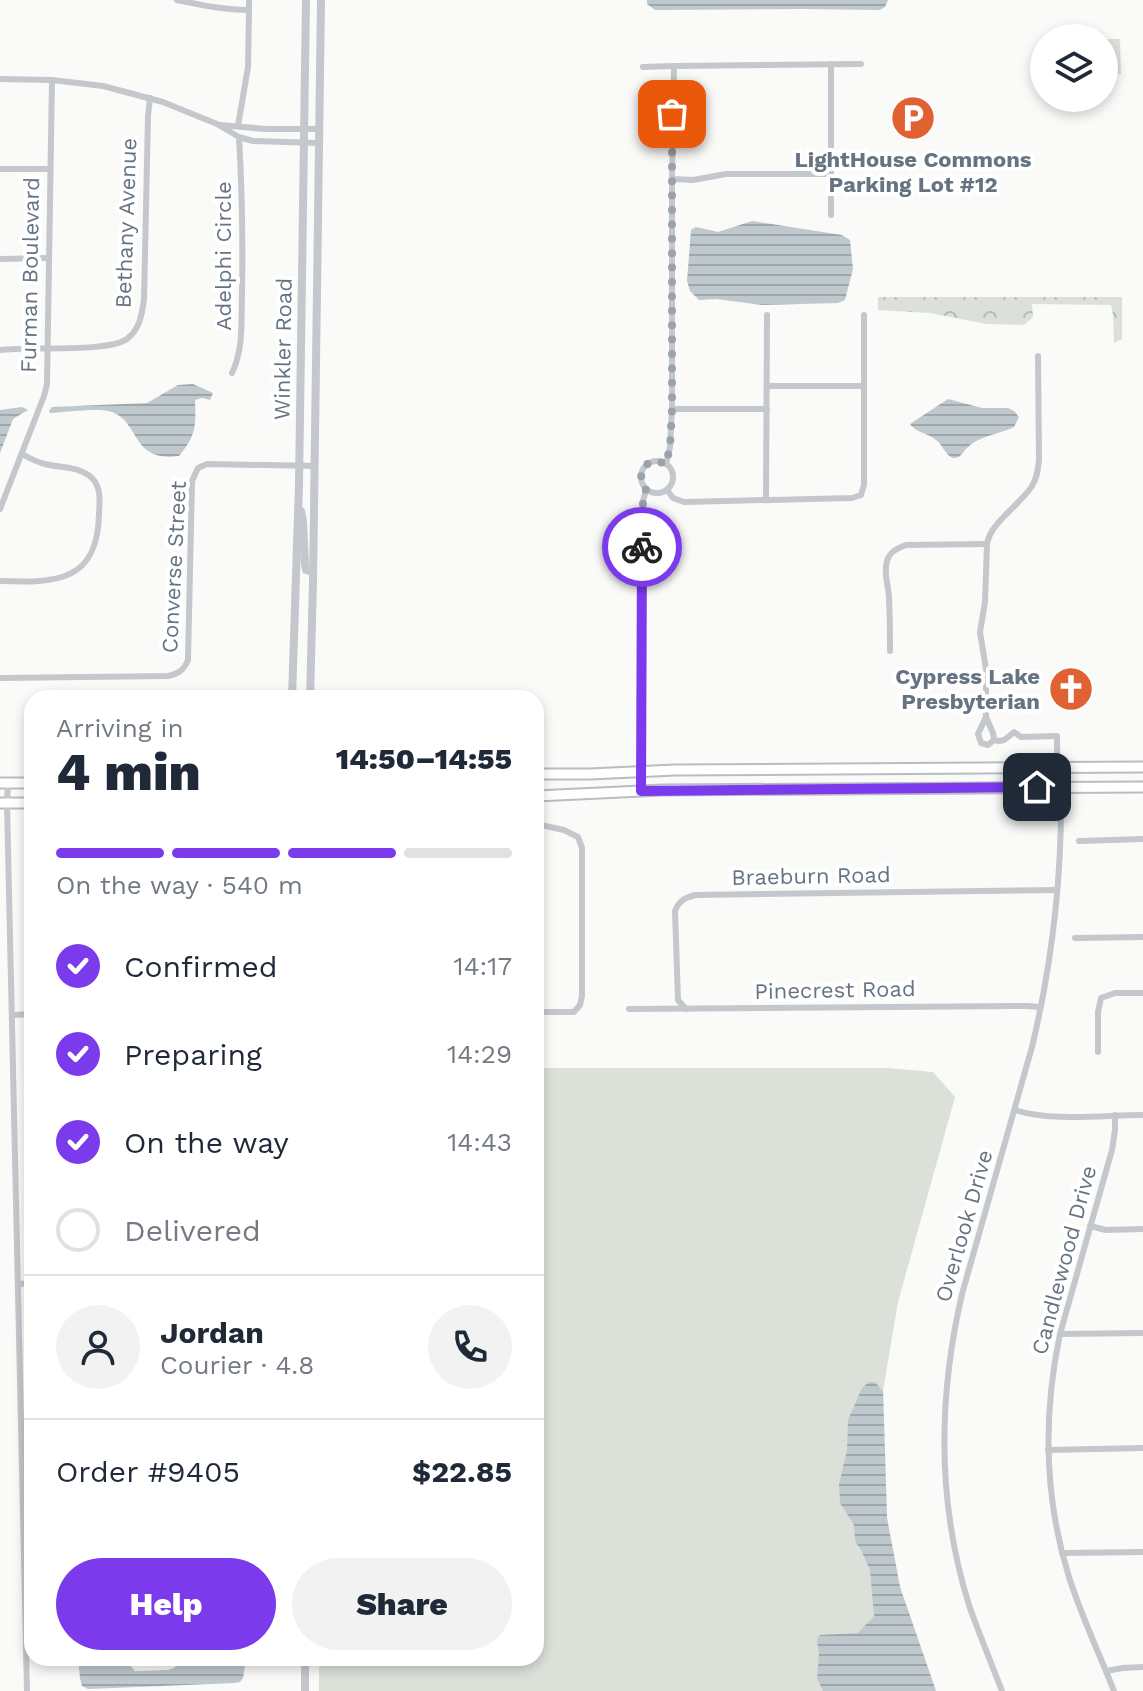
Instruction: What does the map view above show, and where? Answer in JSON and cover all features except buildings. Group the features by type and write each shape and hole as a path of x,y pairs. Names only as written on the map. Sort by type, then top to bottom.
{"main road":[{"path":"544,774 1143,767"},
{"path":"544,796 641,791 1143,787"}],"street":[{"path":"177,0 216,9 249,10"},
{"path":"238,126 248,67 249,0"},
{"name":"Winkler Road","path":"292,690 306,0"},
{"name":"Winkler Road","path":"310,690 321,0"},
{"path":"831,64 831,215"},
{"path":"643,67 861,64"},
{"path":"666,464 672,409 674,66"},
{"path":"0,79 52,80 103,86 191,113 253,141 319,143"},
{"name":"Furman Boulevard","path":"0,507 47,384 52,80"},
{"name":"Bethany Avenue","path":"48,348 109,346 122,342 138,327 144,299 150,98"},
{"path":"217,124 266,129 319,129"},
{"name":"Adelphi Circle","path":"232,373 238,361 241,338 243,226 239,137"},
{"path":"0,169 50,169"},
{"path":"672,179 693,180 726,174 831,174"},
{"path":"0,259 49,258"},
{"path":"766,500 767,315"},
{"path":"667,490 673,498 684,502 852,498 861,495 864,485 864,315"},
{"path":"0,350 48,348"},
{"path":"986,717 979,739 988,745 994,740 986,717 986,669 980,632 985,602 987,544 988,537 1024,496 1037,475 1038,356"},
{"path":"768,386 864,386"},
{"path":"672,409 767,409"},
{"path":"0,581 47,581 66,577 88,560 98,535 99,491 95,482 82,471 44,464 22,454"},
{"path":"641,791 642,532 646,490 641,480 646,465 656,461 666,464 673,480 667,490 657,494 646,490"},
{"name":"Converse Street","path":"0,678 176,674 185,667 189,651 192,481 198,468 207,464 299,465"},
{"path":"299,465 315,466"},
{"path":"298,502 303,521 306,570 313,572"},
{"path":"890,651 890,600 886,574 890,555 906,545 987,544"},
{"name":"Overlook Drive","path":"994,740 999,742 1014,732 1021,737 1057,736 1061,787 1057,890 1048,970 1015,1110 953,1333 944,1426 946,1493 959,1567 981,1638 1002,1691"},
{"path":"854,768 854,788"},
{"path":"4,783 24,1474"},
{"path":"544,826 578,837 582,848 582,996 574,1012 544,1012"},
{"path":"1079,841 1143,839"},
{"name":"Braeburn Road","path":"686,1009 678,1000 675,911 678,903 686,897 1057,890"},
{"path":"1075,938 1143,937"},
{"path":"1098,1052 1101,998 1115,993 1143,993"},
{"name":"Pinecrest Road","path":"629,1009 1041,1007"},
{"path":"13,1015 24,1014"},
{"path":"1015,1110 1045,1116 1143,1115"},
{"name":"Candlewood Drive","path":"1114,1691 1074,1592 1062,1553 1051,1496 1048,1450 1050,1389 1060,1334 1114,1140 1115,1115"},
{"path":"1090,1226 1106,1230 1143,1229"},
{"path":"19,1284 24,1284"},
{"path":"1060,1334 1143,1333"},
{"path":"1048,1450 1143,1448"},
{"path":"1062,1553 1143,1552"},
{"path":"27,1666 27,1691"},
{"path":"305,1666 305,1691"},
{"path":"1106,1671 1143,1667"}],"green space":[{"path":"1118,39 1120,39 1121,74 1118,74"},
{"path":"878,297 1122,297 1122,339 1114,343 1111,305 1032,304 1033,317 1024,325 986,324 930,313 878,310"},
{"path":"544,1068 887,1068 933,1072 955,1097 898,1302 883,1391 887,1518 900,1587 936,1691 319,1691 319,1666 544,1666"}],"shaded area":[{"path":"647,0 888,0 880,10 655,10 647,4"},
{"path":"752,221 842,235 850,240 853,269 845,300 838,303 762,305 699,300 690,291 687,281 691,230 696,227 718,232"},
{"path":"193,384 213,393 210,400 195,400 194,430 179,456 151,453 143,447 126,422 108,411 49,411 52,407 147,403 178,385"},
{"path":"948,399 982,408 1008,408 1019,417 1014,427 978,440 960,456 953,458 936,440 910,424"},
{"path":"22,407 28,410 13,419 0,453 0,410"},
{"path":"869,1382 875,1382 883,1391 887,1518 900,1587 936,1691 823,1691 817,1678 817,1640 820,1635 858,1633 874,1616 870,1570 855,1541 854,1525 840,1503 839,1484 847,1450 848,1420 862,1388"},
{"path":"79,1666 131,1666 135,1671 168,1670 176,1666 245,1666 243,1678 235,1683 88,1689 82,1686"}],"way so far":[{"path":"642,547 646,490 641,480 642,470 650,462 666,464 670,447 672,114"}],"place":[{"name":"LightHouse Commons Parking Lot #12","path":"913,118"},
{"name":"Cypress Lake Presbyterian","path":"1071,689"}],"route":[{"path":"642,547 641,791 1037,787"}]}
